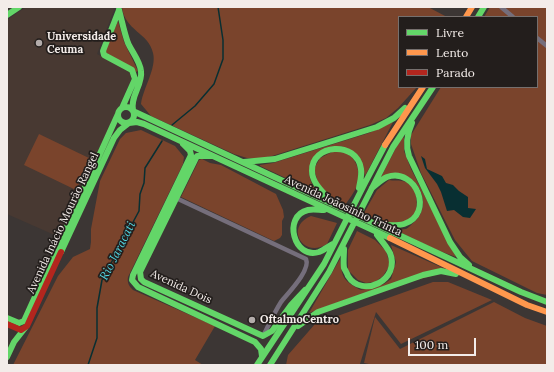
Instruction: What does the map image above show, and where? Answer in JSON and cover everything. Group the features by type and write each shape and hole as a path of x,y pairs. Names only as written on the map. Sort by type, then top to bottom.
{"main road":[{"path":"7,15 19,7"},
{"path":"467,16 472,7"},
{"path":"479,16 484,7"},
{"path":"118,8 128,43 141,70 140,80 132,100 134,118 129,123 121,121 118,114 134,79 134,72 104,55 103,51 118,8"},
{"path":"257,365 312,284 336,241 357,197 397,126 422,88"},
{"path":"432,88 409,130 406,142 407,152 454,249 463,260 481,274"},
{"path":"240,162 275,160 377,127 399,114 419,93"},
{"path":"270,365 318,291 347,238 392,147 429,94"},
{"path":"122,108 127,107 133,111"},
{"name":"Avenida Joãosinho Trinta","path":"133,111 240,162 338,206 374,228 470,277 527,305 547,312"},
{"name":"Avenida Inácio Mourão Rangel","path":"25,324 118,114"},
{"name":"Avenida Joãosinho Trinta","path":"129,123 140,123 339,214 547,302"},
{"name":"Avenida Inácio Mourão Rangel","path":"25,324 114,138 120,130 129,123"},
{"name":"Avenida Dois","path":"180,141 190,149 191,155 132,279 134,284 138,287 255,342 260,349 262,356"},
{"path":"338,206 319,190 312,179 315,159 319,154 325,151 332,148 343,149 352,153 359,161 362,171 357,197"},
{"name":"Avenida Dois","path":"212,156 197,156 140,272 140,276 144,282 263,336"},
{"path":"364,203 375,185 383,179 393,176 408,178 420,192 420,208 413,220 402,225 374,228"},
{"path":"336,241 328,248 321,251 308,252 298,246 294,239 292,229 297,218 308,211 320,209 339,214"},
{"path":"347,238 342,262 347,276 360,286 366,287 378,284 388,276 392,266 392,258 388,247 374,228"},
{"path":"290,335 302,322 318,312 423,275 441,272 470,277"},
{"path":"263,336 278,325 294,301 312,284"},
{"path":"187,310 190,303"},
{"path":"7,318 25,324"},
{"path":"7,324 17,329 22,329 25,324"},
{"path":"7,357 25,324"},
{"path":"276,335 278,325"}],"street":[{"path":"501,7 512,16"},
{"path":"538,39 547,46"},
{"path":"176,198 306,258 308,262 307,265 295,286 282,302 263,336"}],"shaded area":[{"path":"26,7 113,7 114,10 97,54 130,71 132,78 59,237 7,214 7,20"},
{"path":"122,7 428,7 445,16 398,16 398,88 416,88 398,108 386,118 370,125 259,159 247,158 234,154 151,116 141,104 153,65 153,53 151,46 127,21"},
{"path":"490,7 547,7 547,295 537,293 472,261 455,240 421,173 411,144 411,135 440,88 538,88 538,16 485,16"},
{"path":"118,21 124,42 138,71 136,72 105,52"},
{"path":"393,122 365,176 359,156 341,146 311,162 309,170 310,178 318,193 260,166 369,133"},
{"path":"141,130 175,146 184,157 183,164 128,277 128,283 133,290 215,326 195,360 203,365 13,365 58,276 73,257 90,249 91,229 100,181 120,139 126,133"},
{"path":"39,134 91,159 76,190 24,165"},
{"path":"402,136 404,138 404,151 411,169 456,257 437,250 393,229 406,229 410,226 419,217 423,202 419,187 407,176 392,174 381,177"},
{"path":"334,151 346,153 353,159 358,168 359,177 357,186 345,205 326,193 319,186 314,169 320,158"},
{"path":"202,159 210,163 221,165 276,194 283,210 284,217 282,221 282,235 280,238 274,241 181,197 199,160"},
{"path":"389,180 407,182 414,189 417,203 416,213 401,223 384,223 364,213 377,190"},
{"path":"311,216 337,223 327,244 318,248 311,248 304,245 298,234 299,227 303,221"},
{"path":"357,231 375,240 386,251 390,265 383,276 375,282 366,283 358,280 348,270 348,250"},
{"path":"391,245 450,271 350,298 309,313 340,259 343,275 347,282 361,290 384,284 391,279 396,262"},
{"path":"433,282 448,282 492,300 401,344 376,312 360,364 361,365 286,365 288,355 315,324"},
{"path":"494,302 525,318 547,326 547,365 374,365 364,363 375,317 400,349"}],"water":[{"path":"421,156 425,159 427,169 442,176 446,183 453,185 468,197 468,208 476,209 470,218 463,217 454,210 447,211 441,192 425,168"}],"waterway":[{"name":"Rio Jaracati","path":"172,125 195,106 214,84 223,59 223,40 218,7"},
{"name":"Rio Jaracati","path":"88,365 97,338 97,308 102,280 139,211 140,194 144,183 145,168 162,141"}],"traffic: fast":[{"path":"7,15 19,7"},
{"path":"479,16 484,7"},
{"path":"119,10 103,51 104,55 132,70 135,79 122,108"},
{"path":"119,10 128,43 138,60 141,71 140,81 133,100 133,110"},
{"path":"270,365 329,272 393,147 432,88"},
{"path":"126,107 132,109 134,115 132,121 126,123 120,121 118,115 120,109 126,107"},
{"path":"244,162 275,159 377,127 394,118 405,108"},
{"path":"133,111 521,292 547,302"},
{"path":"7,318 19,323 24,321 118,114"},
{"path":"129,123 137,122 144,124 390,238"},
{"path":"61,252 114,138 120,130 129,123"},
{"path":"412,123 407,139 409,156 450,242 460,257 469,265"},
{"path":"183,144 190,151 191,155 133,275 132,280 138,287 255,342 261,349 262,356"},
{"path":"257,365 324,264 385,145"},
{"path":"330,200 321,190 312,175 314,162 319,155 326,151 335,149 352,153 358,160 361,169 359,188"},
{"path":"211,156 197,156 140,272 141,279 144,282 263,336 272,331 291,305 305,290"},
{"path":"372,188 387,177 397,176 406,179 413,185 418,193 420,202 418,211 413,219 402,225 382,225"},
{"path":"324,210 308,210 300,214 295,220 293,228 294,236 303,250 310,253 319,252 333,244"},
{"path":"344,249 344,268 354,283 362,286 370,286 378,283 385,278 390,271 392,263 390,253 377,235"},
{"path":"298,326 318,312 423,275 441,271 456,274"},
{"path":"7,357 14,342 25,328"}],"traffic: slow":[{"path":"467,16 472,7"},
{"path":"385,145 422,88"},
{"path":"390,238 527,305 547,312"}],"traffic: jam":[{"path":"7,324 21,330 27,326 61,252"}],"place":[{"name":"Universidade Ceuma","path":"39,43"},
{"name":"OftalmoCentro","path":"252,320"}]}
